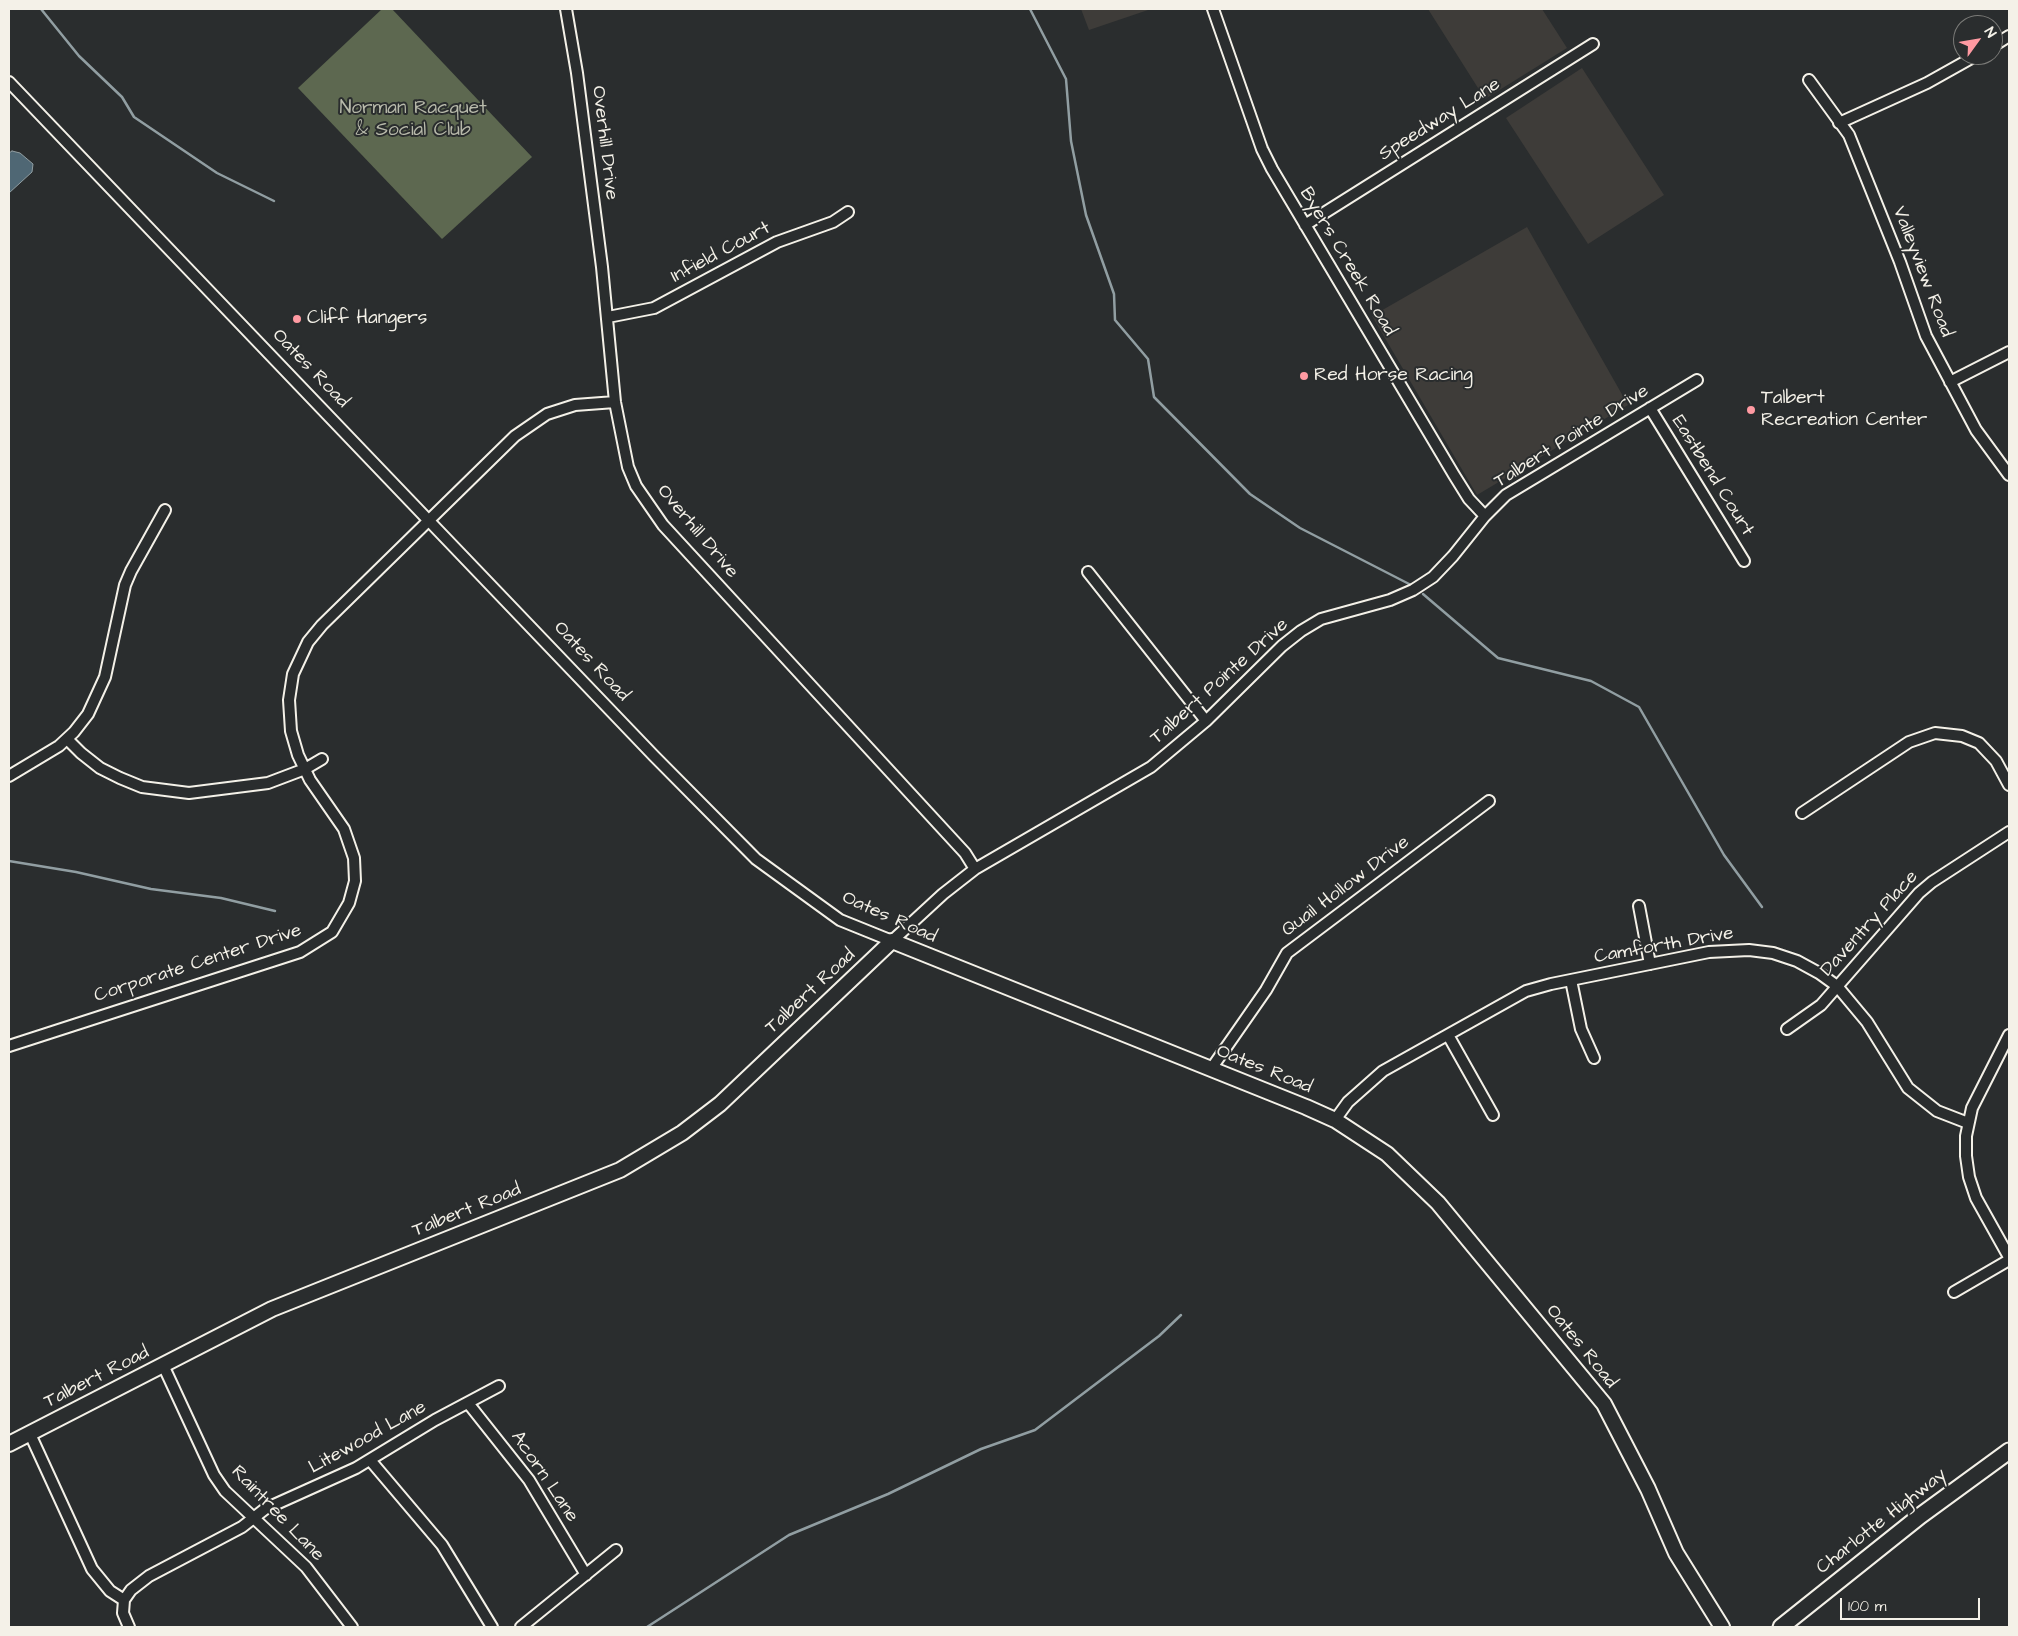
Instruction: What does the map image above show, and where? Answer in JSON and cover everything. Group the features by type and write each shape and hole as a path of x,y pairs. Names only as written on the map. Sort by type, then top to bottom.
{"main road":[{"name":"Charlotte Highway","path":"1780,1627 1920,1516 2009,1451"}],"street":[{"name":"Overhill Drive","path":"566,9 580,96 608,317 615,402 628,467 648,505 663,525 964,853 975,869"},
{"name":"Byers Creek Road","path":"1212,9 1262,149 1305,225 1459,483 1469,499 1484,516"},
{"name":"Speedway Lane","path":"1305,225 1593,44"},
{"path":"1839,123 1928,83 1960,65"},
{"name":"Valleyview Road","path":"1809,80 1849,135 1926,336 1976,430 2009,475"},
{"name":"Oates Road","path":"9,82 654,756 756,859 840,920 1335,1120 1387,1154 1438,1203 1604,1404 1648,1489 1676,1553 1722,1627"},
{"name":"Infield Court","path":"608,317 654,308 777,242 833,222 848,212"},
{"path":"1950,382 2009,352"},
{"name":"Talbert Pointe Drive","path":"892,941 943,894 975,869 1152,767 1206,721 1282,646 1301,630 1321,619 1390,600 1413,590 1433,577 1454,556 1484,516 1506,494 1697,380"},
{"name":"Corporate Center Drive","path":"9,1046 300,952 332,932 349,903 355,880 354,858 344,829 298,755 291,730 289,700 293,674 308,642 322,625 428,520 516,436 547,414 575,405 615,402"},
{"name":"Eastbend Court","path":"1650,408 1744,561"},
{"path":"9,776 68,739 88,714 105,677 130,571 165,510"},
{"path":"1088,572 1206,721"},
{"path":"1802,813 1909,742 1935,733 1962,736 1979,744 1996,761 2009,785"},
{"path":"68,739 94,763 120,778 142,787 189,793 268,783 305,769 322,759"},
{"name":"Quail Hollow Drive","path":"1211,1069 1266,990 1287,953 1489,801"},
{"name":"Daventry Place","path":"1787,1029 1821,1005 1918,893 1939,876 2009,832"},
{"path":"1639,906 1650,964"},
{"name":"Talbert Road","path":"9,1444 272,1309 620,1170 682,1133 720,1104 892,941"},
{"name":"Camforth Drive","path":"1335,1120 1348,1102 1383,1071 1526,991 1650,964 1729,950 1755,950 1797,961 1837,986 1867,1022 1908,1088 1937,1111 1968,1123"},
{"path":"1571,980 1581,1029 1594,1058"},
{"path":"1448,1035 1493,1115"},
{"path":"1954,1292 2009,1258 1979,1206 1969,1178 1966,1156 1968,1123 1976,1098 2009,1035"},
{"name":"Raintree Lane","path":"163,1365 214,1475 230,1497 306,1567 343,1612 352,1627"},
{"name":"Litewood Lane","path":"124,1600 131,1590 144,1579 226,1537 265,1509 314,1489 370,1460 499,1386"},
{"name":"Acorn Lane","path":"468,1403 529,1480 586,1575"},
{"path":"30,1434 92,1569 110,1591 124,1600 123,1613 129,1627"},
{"path":"370,1460 442,1545 492,1627"},
{"path":"521,1627 616,1550"}],"shaded area":[{"path":"1081,9 1151,9 1089,30"},
{"path":"1428,9 1542,9 1567,48 1485,99"},
{"path":"1582,68 1664,195 1588,244 1506,118"},
{"path":"1527,227 1628,405 1477,495 1372,316"}],"green space":[{"name":"Norman Racquet & Social Club","path":"382,9 392,9 532,157 442,239 298,88"}],"water":[{"path":"12,151 20,153 33,164 32,172 9,193 9,153"}],"waterway":[{"path":"41,9 79,56 122,97 134,117 217,173 274,201"},
{"path":"1030,9 1066,79 1071,141 1086,215 1114,294 1115,320 1148,359 1154,397 1250,494 1300,528 1413,586"},
{"path":"1423,594 1498,658 1591,681 1639,707 1724,855 1762,907"},
{"path":"9,861 76,872 151,889 221,898 275,911"},
{"path":"647,1627 789,1535 888,1494 981,1449 1035,1430 1159,1336 1181,1315"}],"place":[{"name":"Cliff Hangers","path":"297,319"},
{"name":"Red Horse Racing","path":"1304,376"},
{"name":"Talbert Recreation Center","path":"1751,410"}]}
